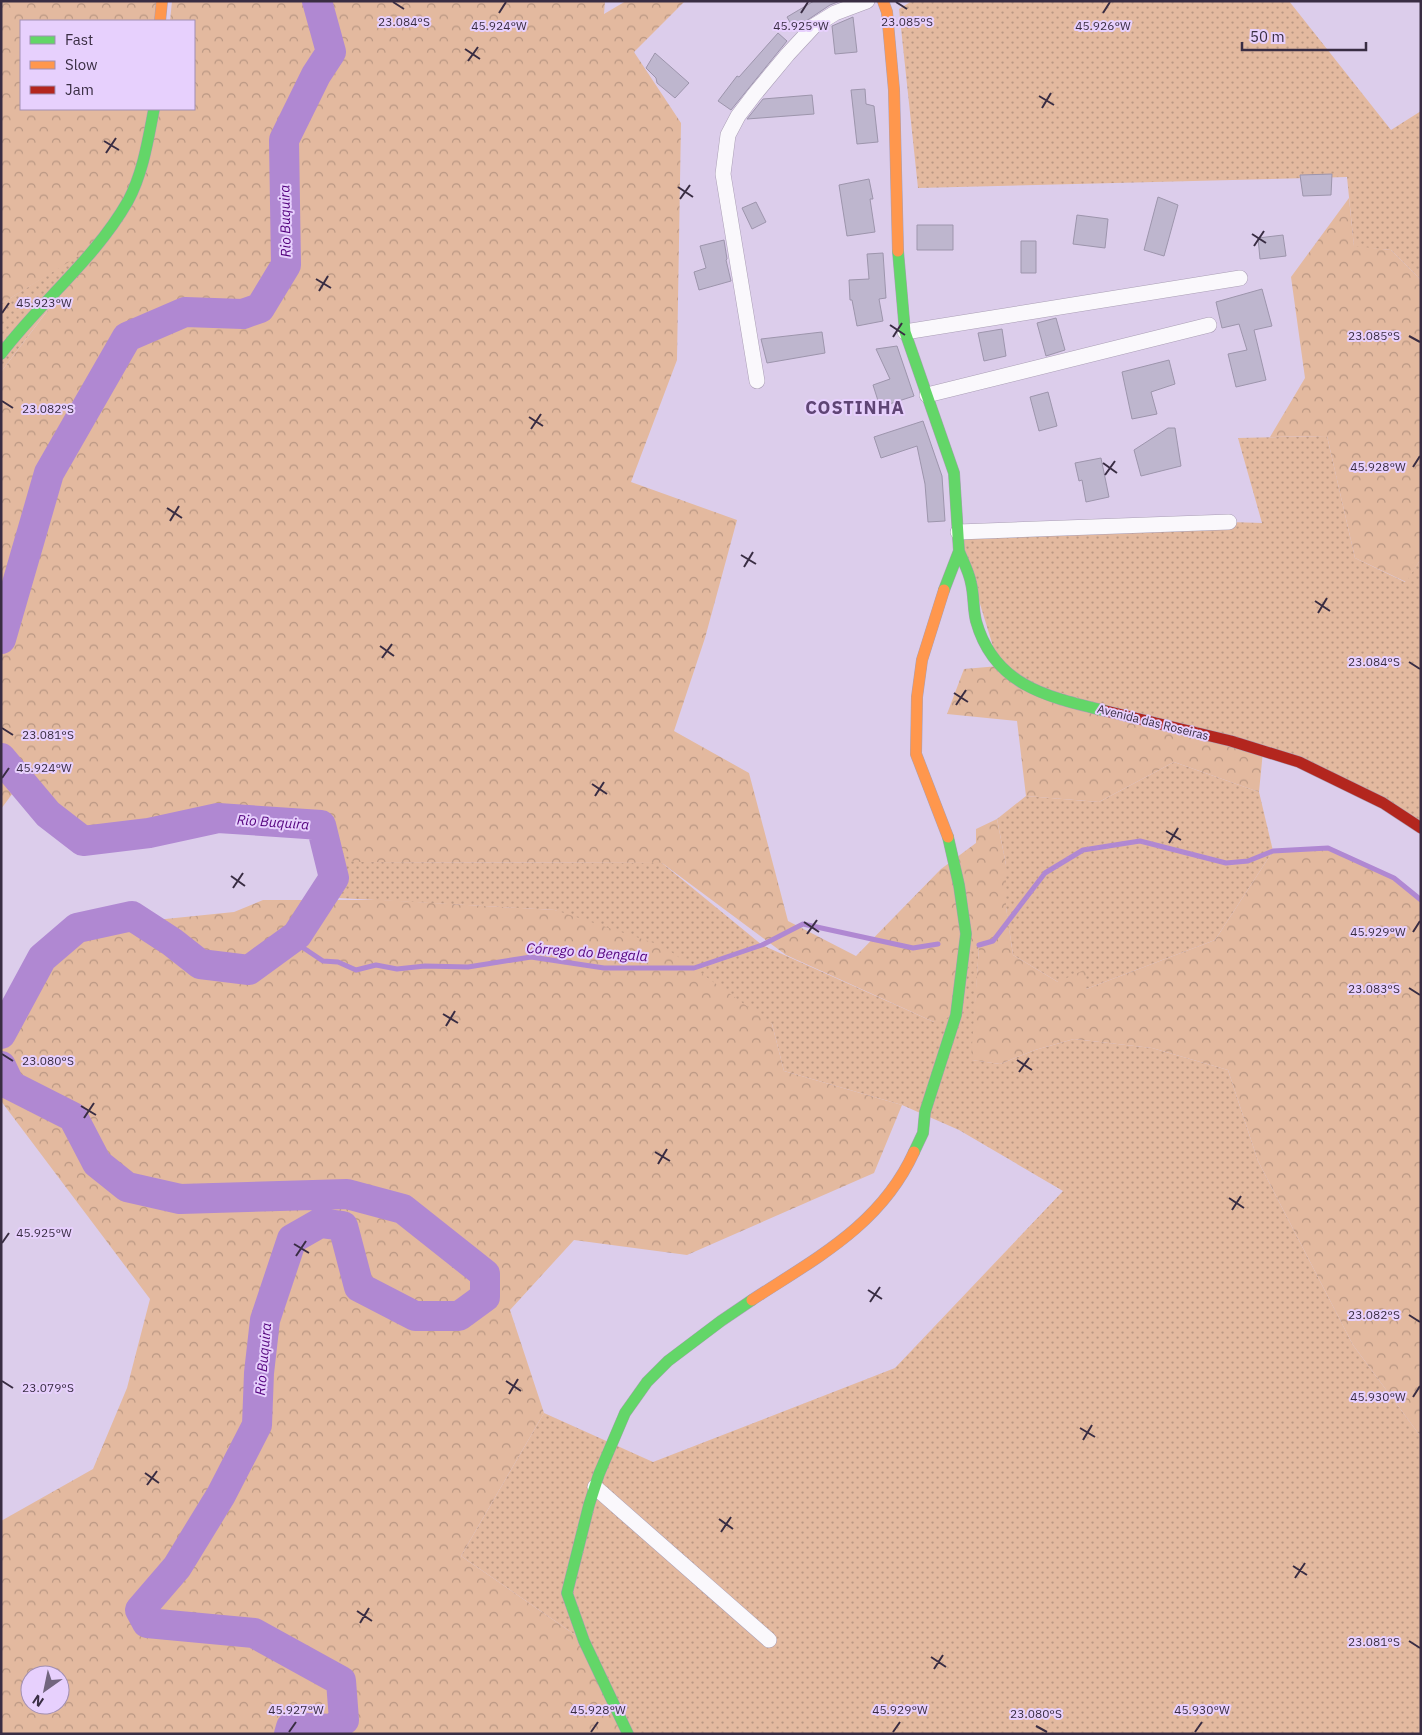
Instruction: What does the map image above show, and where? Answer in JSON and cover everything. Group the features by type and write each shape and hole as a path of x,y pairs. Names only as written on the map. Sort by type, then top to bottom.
{"street":[{"path":"160,20 162,1"},
{"path":"757,381 724,174 728,136 738,116 754,95 814,26 834,13 867,1"},
{"path":"628,1734 584,1641 566,1593 570,1586 573,1566 599,1474 625,1413 646,1382 668,1361 721,1321 847,1238 883,1203 907,1168 922,1133 925,1112 956,1015 966,934 959,885 946,835 916,754 917,697 922,660 942,594 959,551 954,472 906,332 898,239 894,90 886,12 883,1"},
{"path":"1,354 20,329 90,255 128,200 144,158 154,110"},
{"path":"906,332 1240,278"},
{"path":"927,395 1209,325"},
{"path":"958,532 1229,522"},
{"name":"Avenida das Roseiras","path":"959,551 971,581 976,620 986,648 1000,666 1017,680 1058,699 1231,742 1299,762 1382,804 1421,828"},
{"path":"595,1488 769,1640"}],"green space":[{"path":"1,1 167,1 164,20 20,20 20,110 195,110 195,20 170,20 172,1 605,1 604,14 626,1 685,1 634,52 681,123 677,360 631,482 737,520 705,638 674,731 749,773 788,921 856,956 941,869 976,843 976,829 997,819 1006,865 1006,907 1013,955 1058,982 1086,969 1086,989 1215,940 1273,851 1328,848 1394,878 1421,900 1421,1437 1353,1345 1258,1161 1228,1070 1152,1048 1074,1039 1035,1050 1000,1064 971,1060 979,946 963,955 956,1015 934,1022 786,955 662,863 354,862 310,825 218,818 149,833 83,841 61,824 21,782 1,809 1,372 98,244 1,304"},
{"path":"912,1 1289,1 1391,130 1421,111 1421,280 1391,250 1354,247 1347,177 918,188 899,9"},
{"path":"1349,198 1354,246 1391,250 1421,280 1421,559 1406,582 1355,558 1327,436 1270,437 1305,378 1291,277"},
{"path":"99,242 1,372 1,304"},
{"path":"1327,436 1355,558 1405,582 1421,559 1421,831 1299,762 1059,699 999,666 958,532 1229,522 1262,523 1238,438"},
{"path":"999,666 1017,680 1263,751 1259,792 1174,762 1099,802 1026,796 1017,721 947,714 964,669"},
{"path":"1174,762 1259,792 1273,851 1215,940 1086,989 1058,982 1013,955 1006,907 1006,865 997,819 1026,796 1099,802"},
{"path":"321,825 355,862 662,863 762,945 934,1022 963,955 979,945 972,1060 1000,1064 1035,1050 1074,1039 1152,1048 1228,1070 1258,1161 1353,1345 1421,1437 1421,1734 626,1734 584,1641 461,1556 544,1413 653,1462 895,1368 1063,1191 959,1130 902,1105 784,1071 772,1024 555,910 321,897 334,878"},
{"path":"263,900 383,900 555,910 663,946 772,1024 784,1071 902,1105 874,1173 687,1255 574,1240 510,1310 544,1413 461,1556 584,1641 626,1734 1,1734 1,1521 93,1469 127,1388 150,1299 1,1101 1,1034 42,958 77,928 234,912"}],"building":[{"path":"814,1 840,1 830,5 794,29 787,17"},
{"path":"853,17 857,52 835,54 832,26"},
{"path":"778,33 787,41 731,110 718,101 737,76 739,77"},
{"path":"655,53 689,83 675,98 657,83 656,78 646,68"},
{"path":"865,89 866,104 874,106 878,142 857,144 851,90"},
{"path":"812,95 814,114 747,119 763,99"},
{"path":"1332,174 1331,195 1303,196 1300,175"},
{"path":"869,179 873,199 870,199 875,232 847,236 839,185"},
{"path":"1158,197 1178,205 1164,256 1144,250"},
{"path":"756,202 766,222 752,229 742,208"},
{"path":"1077,215 1108,219 1105,248 1073,244"},
{"path":"917,225 953,225 953,250 917,250"},
{"path":"1283,235 1286,256 1260,259 1258,238"},
{"path":"724,240 731,281 699,290 694,272 706,268 700,246"},
{"path":"1021,241 1036,241 1036,273 1021,273"},
{"path":"883,253 886,298 879,299 883,321 857,326 852,300 850,300 849,280 869,279 867,254"},
{"path":"1262,289 1272,326 1254,330 1266,380 1236,387 1228,354 1247,350 1239,324 1222,328 1216,302"},
{"path":"1056,318 1065,350 1046,356 1037,323"},
{"path":"1002,329 1006,356 984,361 978,333"},
{"path":"822,332 825,353 767,363 761,339"},
{"path":"897,346 914,396 880,407 873,385 890,379 876,349"},
{"path":"1169,360 1175,384 1151,392 1157,414 1132,419 1122,372"},
{"path":"1048,392 1057,426 1039,431 1030,397"},
{"path":"923,421 942,476 945,521 928,522 925,484 917,446 881,458 874,437"},
{"path":"1168,428 1175,428 1181,466 1141,476 1134,450"},
{"path":"1101,458 1109,497 1086,502 1082,480 1079,481 1075,463"}],"waterway":[{"name":"Rio Buquira","path":"1,639 49,473 127,337 185,312 243,314 260,308 286,265 284,140 316,75 331,52 317,1"},
{"name":"Rio Buquira","path":"1,758 48,814 83,841 149,833 218,818 321,825 334,878 297,935 249,970 200,964 172,942 132,916 77,928 42,958 1,1034"},
{"name":"Córrego do Bengala","path":"979,945 993,941 1045,873 1083,850 1140,841 1226,863 1248,861 1273,851 1328,848 1394,878 1421,900"},
{"name":"Córrego do Bengala","path":"297,935 302,947 323,961 338,962 356,970 376,965 397,969 425,966 468,967 531,957 604,968 694,968 762,945 803,924 913,948 938,944"},
{"name":"Rio Buquira","path":"1,1066 10,1085 73,1117 97,1163 127,1187 180,1199 347,1194 403,1209 485,1274 485,1297 459,1316 415,1316 359,1287 343,1226 320,1223 292,1239 265,1320 259,1373 257,1425 221,1495 177,1567 140,1610 147,1623 254,1633 341,1681 344,1720 332,1729 291,1727 289,1734"},
{"path":"344,1720 350,1734"}],"traffic: fast":[{"path":"1,354 84,261 115,222 128,201 141,168 154,110"},
{"path":"898,251 905,332 954,473 959,551 944,590"},
{"path":"959,551 970,579 976,621 984,643 996,661 1010,674 1044,694 1106,711"},
{"path":"914,1152 923,1133 925,1112 956,1015 966,934 959,885 948,837"},
{"path":"628,1734 584,1641 567,1593 589,1505 599,1474 625,1413 647,1382 668,1361 752,1300"}],"traffic: slow":[{"path":"160,20 162,1"},
{"path":"883,1 887,12 894,90 898,251"},
{"path":"944,590 922,660 917,697 916,754 948,837"},
{"path":"752,1300 823,1254 865,1220 884,1200 900,1178 914,1152"}],"traffic: jam":[{"path":"1106,711 1231,741 1299,762 1383,803 1421,828"}],"district":[{"name":"COSTINHA","path":"855,407"}]}
